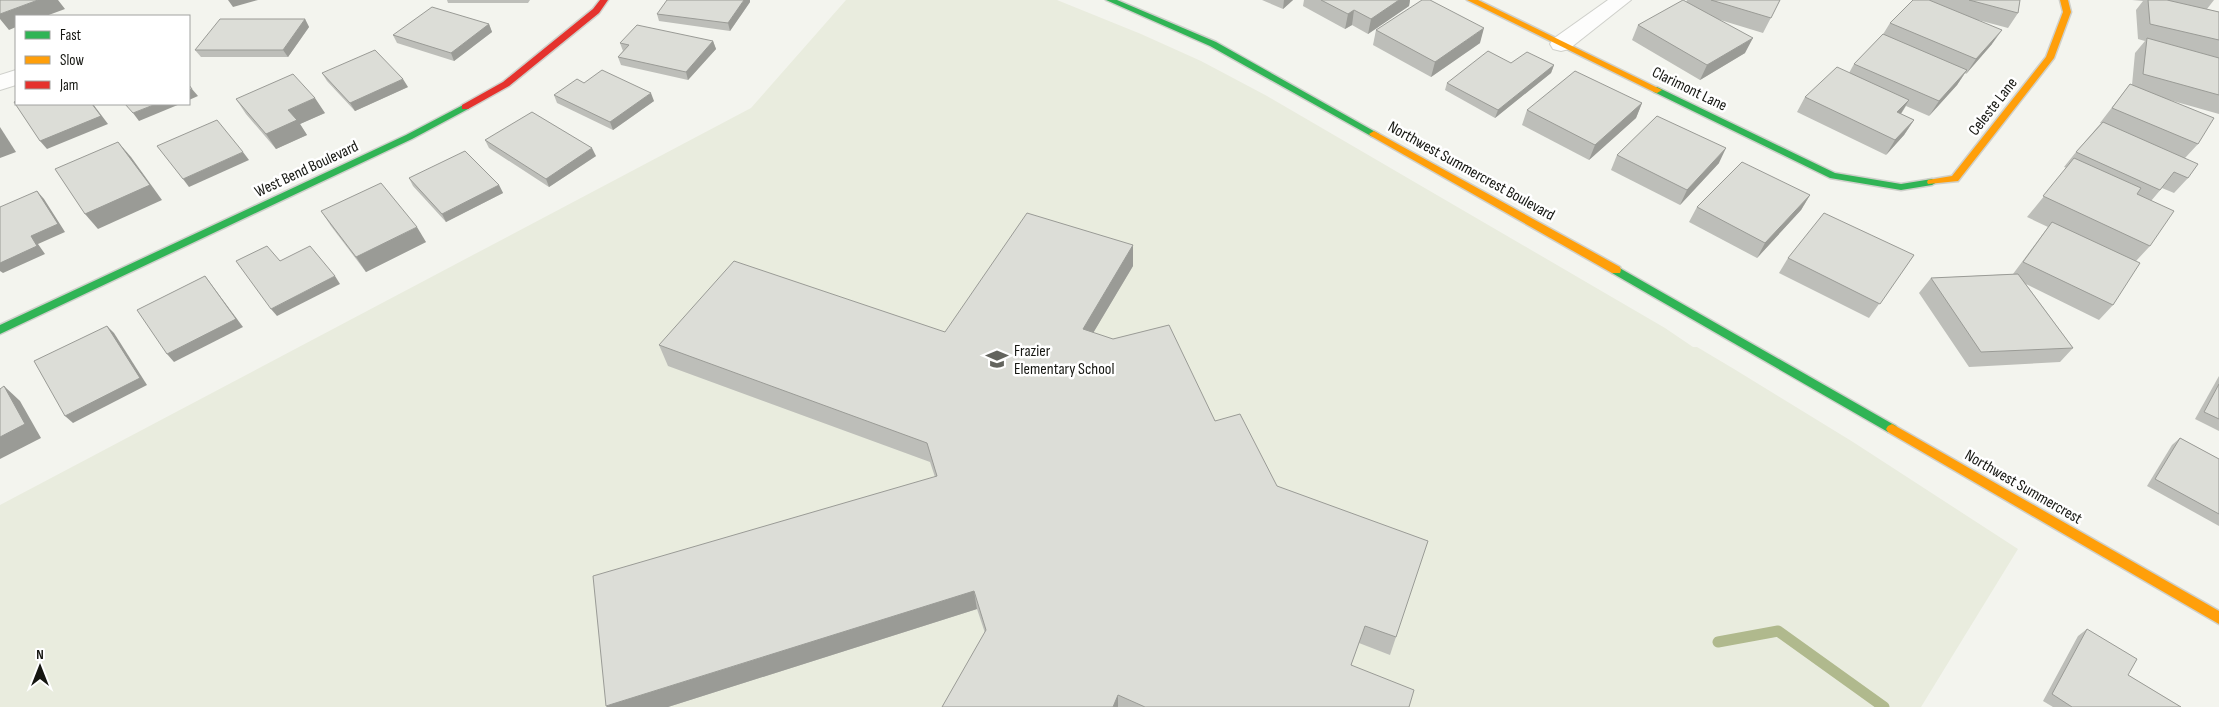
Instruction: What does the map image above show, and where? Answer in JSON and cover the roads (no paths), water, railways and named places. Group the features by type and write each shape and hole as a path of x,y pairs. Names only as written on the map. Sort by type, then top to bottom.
{"street":[{"name":"West Bend Boulevard","path":"0,330 409,137 506,84 596,11 604,0"},
{"name":"Northwest Summercrest Boulevard","path":"1110,0 1213,44 1622,273 1812,383"},
{"name":"Clarimont Lane","path":"1471,0 1833,176 1901,187"},
{"path":"1561,44 1621,0"},
{"name":"Celeste Lane","path":"1901,187 1955,179 2050,58 2067,12 2064,0"},
{"path":"0,83 15,77"},
{"name":"Northwest Summercrest","path":"1812,383 2219,618"}],"waterway":[{"path":"1718,642 1778,631 1884,707"}],"place":[{"name":"Frazier Elementary School","path":"997,359"}]}
